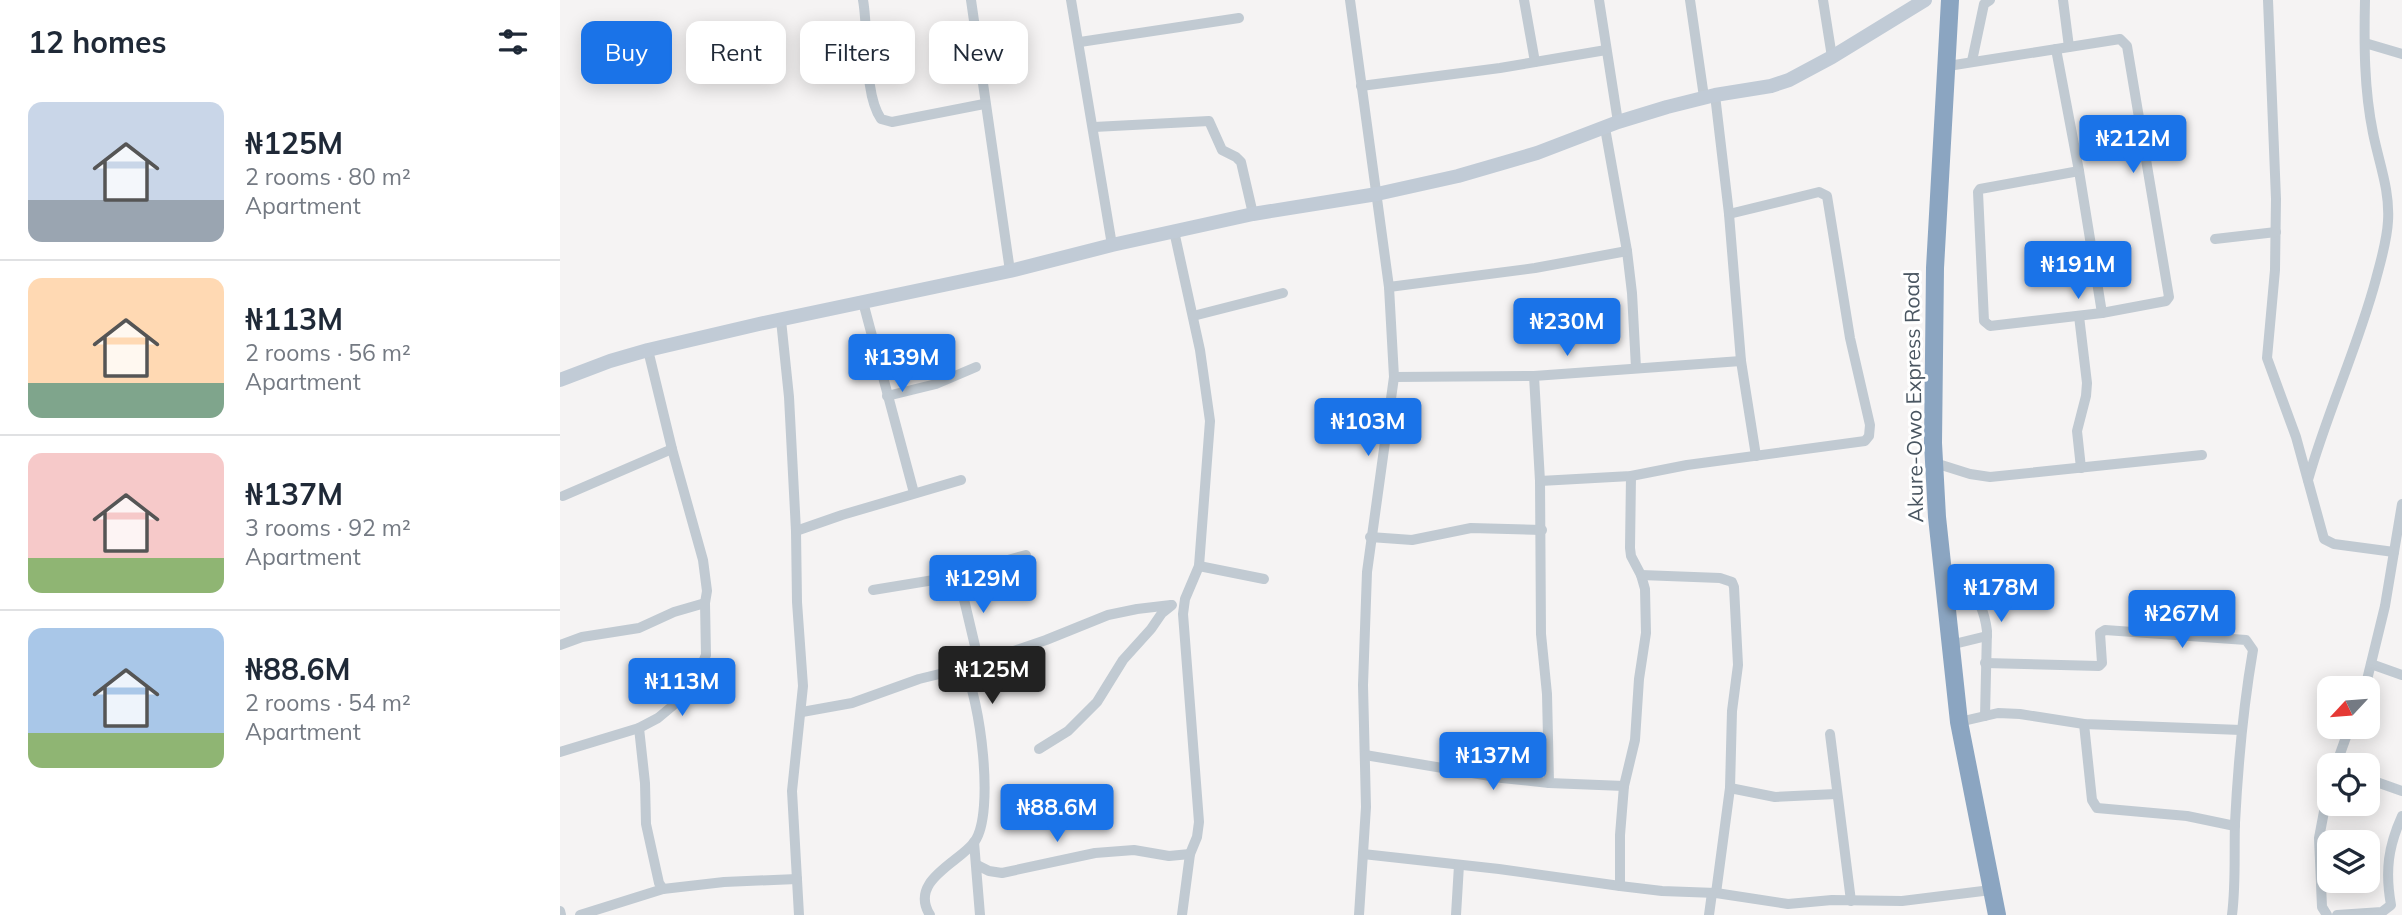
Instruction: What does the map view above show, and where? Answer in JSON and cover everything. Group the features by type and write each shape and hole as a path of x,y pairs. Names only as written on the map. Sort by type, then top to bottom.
{"highway":[{"name":"Akure-Owo Express Road","path":"1950,0 1935,268 1933,417 1937,517 1959,722 1997,915"}],"street":[{"path":"863,0 869,78 877,113 881,119 892,122 984,103"},
{"path":"971,0 1010,271"},
{"path":"1071,0 1112,244"},
{"path":"1349,0 1389,288 1394,377 1370,537 1364,628 1366,807 1359,915"},
{"path":"1524,0 1535,62"},
{"path":"1599,0 1632,293 1636,368"},
{"path":"1690,0 1729,214 1741,361 1756,456"},
{"path":"1824,0 1832,57"},
{"path":"1972,61 1984,4 1990,0"},
{"path":"2063,0 2069,47"},
{"path":"2267,0 2276,232 2267,358 2296,437 2324,539 2334,544 2394,552"},
{"path":"2308,481 2314,456 2365,320 2384,250 2388,223 2388,195 2369,108 2365,0"},
{"path":"560,380 610,360 649,350 1010,271 1112,244 1253,214 1377,194 1458,176 1709,96 1771,86 1789,80 1832,57 1921,1"},
{"path":"1080,42 1240,18"},
{"path":"1948,65 2120,38 2127,46 2169,296 2166,302 2102,313 1990,326 1984,321 1978,192 1984,187 2079,171"},
{"path":"2365,43 2402,54"},
{"path":"2056,49 2102,313"},
{"path":"1361,86 1606,50"},
{"path":"1094,127 1209,121 1222,150 1241,162 1253,214"},
{"path":"1540,481 1631,476 1688,465 1859,444 1869,436 1870,425 1850,338 1827,196 1819,192 1729,214"},
{"path":"1174,231 1193,316 1210,421 1199,566 1185,599 1184,627 1199,822 1190,854 1181,915"},
{"path":"2215,239 2276,232"},
{"path":"1389,288 1535,268 1627,251"},
{"path":"1193,316 1283,293"},
{"path":"863,302 914,493"},
{"path":"2079,316 2087,383 2077,432 2081,468"},
{"path":"780,320 789,397 803,685 792,791 799,915"},
{"path":"560,752 639,729 658,718 694,683 706,655 707,591 703,560 672,449 649,350"},
{"path":"1394,377 1534,376 1741,361"},
{"path":"887,396 936,384 976,368"},
{"path":"1534,376 1542,530 1541,634 1547,694 1549,783"},
{"path":"563,496 672,449"},
{"path":"1935,463 1982,477 2202,455"},
{"path":"1620,886 1624,786 1635,740 1639,679 1646,633 1645,589 1641,575 1633,563 1630,548 1631,476"},
{"path":"796,531 961,480"},
{"path":"2368,676 2385,606 2402,504"},
{"path":"1370,537 1412,540 1471,528 1542,530"},
{"path":"873,590 957,574 1026,555"},
{"path":"1199,566 1264,579"},
{"path":"957,574 979,663"},
{"path":"1641,575 1720,578 1732,582 1734,587 1738,665 1732,711 1730,788 1709,915"},
{"path":"1944,586 1962,584 1970,589 1985,618 1985,716"},
{"path":"802,712 852,703 919,679 964,668 1108,615 1137,608 1171,605 1185,599"},
{"path":"560,645 582,637 639,628 674,612 705,603"},
{"path":"1039,749 1068,731 1097,702 1123,660 1171,605"},
{"path":"1985,663 2099,666 2102,663 2100,633 2105,630 2246,640 2253,650 2241,730 2235,826 2236,884 2232,915"},
{"path":"1950,645 1987,636"},
{"path":"2371,664 2402,675"},
{"path":"964,668 973,686 984,781 984,816 974,842 980,915"},
{"path":"1959,722 1998,713 2020,713 2084,724 2241,730"},
{"path":"2084,724 2092,800 2097,808 2187,816 2235,826"},
{"path":"639,729 646,824 659,883 663,889"},
{"path":"1830,734 1851,901"},
{"path":"1365,755 1502,778 1624,786"},
{"path":"2380,783 2402,791"},
{"path":"1730,788 1775,797 1836,794"},
{"path":"2323,816 2319,838 2322,907 2327,915"},
{"path":"2337,915 2382,912 2391,905 2386,873 2402,816"},
{"path":"930,915 925,898 933,879 974,842"},
{"path":"977,865 1002,873 1095,853 1134,850 1169,856 1190,854"},
{"path":"1363,854 1662,891 1714,893 1781,903 1832,900 1902,901 1992,890"},
{"path":"1457,915 1459,865"},
{"path":"580,915 663,889 724,882 797,879"}]}
